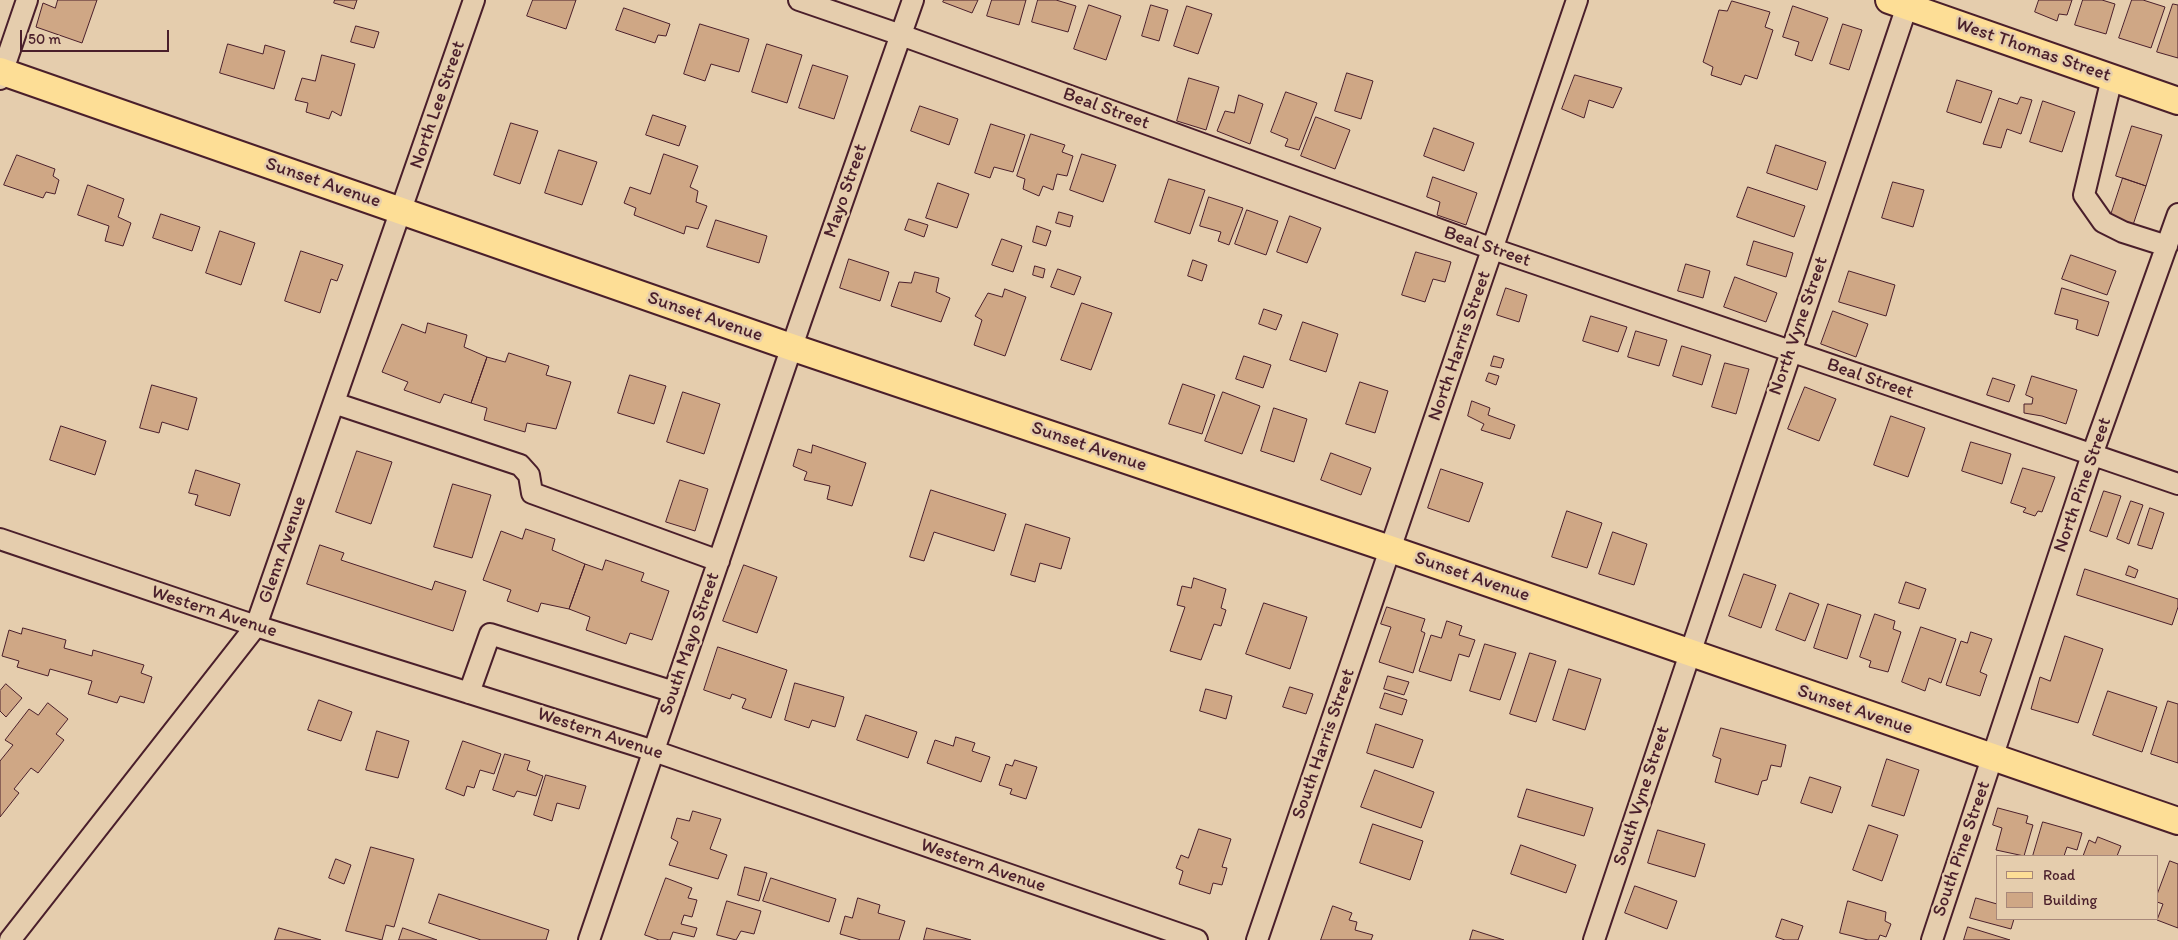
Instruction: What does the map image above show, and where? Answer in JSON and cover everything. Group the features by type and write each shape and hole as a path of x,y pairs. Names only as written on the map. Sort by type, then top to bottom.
{"main road":[{"name":"West Thomas Street","path":"1902,2 2178,101"},
{"name":"Sunset Avenue","path":"1,74 402,210 791,347 1390,549 2178,821"}],"street":[{"path":"1,74 27,0"},
{"name":"North Lee Street","path":"402,210 474,0"},
{"name":"Beal Street","path":"799,0 901,35 1493,249 2178,484"},
{"name":"Mayo Street","path":"791,347 912,0"},
{"name":"North Harris Street","path":"1390,549 1577,0"},
{"name":"North Vyne Street","path":"1690,653 1790,351 1902,2"},
{"path":"2112,78 2084,195 2103,222 2123,232 2167,246"},
{"name":"Glenn Avenue","path":"10,940 256,626 402,210"},
{"name":"North Pine Street","path":"1993,758 2092,455 2178,214"},
{"name":"South Mayo Street","path":"590,940 791,347"},
{"path":"334,403 520,465 529,475 532,493 719,561"},
{"name":"Western Avenue","path":"0,539 256,626 654,751 1197,940"},
{"name":"South Harris Street","path":"1258,940 1390,549"},
{"path":"468,693 490,634 674,692"},
{"name":"South Vyne Street","path":"1594,940 1690,653"},
{"name":"South Pine Street","path":"1932,940 1993,758"}],"building":[{"path":"58,0 97,0 82,43 36,27 43,3 55,8"},
{"path":"335,0 357,0 354,9 334,3"},
{"path":"533,0 576,0 566,29 527,16"},
{"path":"944,0 978,0 972,13 943,2"},
{"path":"992,0 1026,0 1019,25 987,16"},
{"path":"1038,0 1056,0 1076,6 1068,32 1032,22"},
{"path":"2039,0 2072,0 2067,15 2059,14 2057,21 2035,12"},
{"path":"2083,0 2102,0 2115,4 2106,34 2075,25"},
{"path":"2132,0 2143,0 2165,7 2151,48 2119,38"},
{"path":"1732,1 1770,12 1765,27 1773,30 1757,79 1745,75 1741,85 1711,75 1713,67 1703,62 1719,10 1727,11"},
{"path":"2173,4 2178,5 2178,58 2157,52"},
{"path":"1089,5 1121,16 1106,60 1074,49"},
{"path":"1151,5 1168,10 1159,41 1142,36"},
{"path":"1187,6 1212,14 1198,54 1174,46"},
{"path":"1793,6 1828,18 1812,61 1795,55 1799,42 1783,37"},
{"path":"624,8 670,24 666,36 658,35 655,43 616,30"},
{"path":"700,24 749,39 739,72 711,64 705,81 684,74"},
{"path":"1843,24 1862,30 1849,70 1830,64"},
{"path":"356,26 379,32 374,48 351,42"},
{"path":"228,44 263,54 265,45 285,51 274,89 220,73"},
{"path":"767,44 802,55 787,103 752,92"},
{"path":"322,55 355,64 341,116 332,111 329,119 306,112 308,103 295,100 302,78 315,81"},
{"path":"813,65 848,76 834,119 799,108"},
{"path":"1347,73 1373,81 1361,119 1335,111"},
{"path":"1575,75 1622,88 1613,108 1589,100 1584,118 1562,109"},
{"path":"1189,78 1219,87 1206,130 1177,121"},
{"path":"1957,80 1992,91 1981,123 1947,112"},
{"path":"1286,92 1317,103 1299,150 1285,146 1288,139 1271,132"},
{"path":"1239,95 1263,104 1250,144 1217,131 1225,111 1234,113"},
{"path":"2021,97 2032,100 2021,134 2007,129 2001,148 1983,144 1999,98 2017,104"},
{"path":"2043,101 2075,112 2062,152 2030,142"},
{"path":"920,106 958,119 949,145 911,131"},
{"path":"653,115 686,126 679,146 646,135"},
{"path":"1316,117 1350,130 1335,169 1301,156"},
{"path":"511,123 538,131 520,184 494,175"},
{"path":"991,124 1025,135 1013,172 994,167 990,178 975,173"},
{"path":"2132,126 2162,135 2146,186 2116,176"},
{"path":"1434,128 1474,143 1464,171 1424,156"},
{"path":"1031,134 1065,145 1062,152 1073,156 1067,176 1057,174 1053,190 1043,186 1039,196 1023,189 1025,179 1017,176"},
{"path":"1776,145 1826,162 1817,190 1767,173"},
{"path":"559,150 597,162 582,205 545,193"},
{"path":"664,154 698,166 690,187 698,191 696,202 707,206 698,229 686,226 684,234 634,215 636,208 624,203 630,187 650,194"},
{"path":"1082,154 1116,165 1103,202 1070,190"},
{"path":"17,155 55,169 53,176 59,180 55,194 46,192 43,198 4,185"},
{"path":"1433,177 1477,193 1466,225 1437,215 1440,202 1427,197"},
{"path":"2123,178 2146,186 2132,228 2109,221"},
{"path":"1169,179 1205,190 1190,234 1155,222"},
{"path":"1893,182 1924,190 1913,227 1882,218"},
{"path":"938,183 969,194 957,228 926,218"},
{"path":"88,185 124,199 118,217 131,223 123,246 105,241 109,226 78,215"},
{"path":"1748,187 1805,206 1794,237 1737,217"},
{"path":"1209,197 1243,208 1229,245 1218,241 1221,232 1200,226"},
{"path":"1247,210 1278,221 1266,255 1235,244"},
{"path":"1059,212 1073,216 1070,227 1056,223"},
{"path":"161,214 200,227 192,251 153,238"},
{"path":"1290,216 1321,228 1307,263 1277,252"},
{"path":"909,219 928,225 924,237 905,230"},
{"path":"716,220 767,236 759,263 707,247"},
{"path":"1037,226 1051,231 1046,246 1033,242"},
{"path":"220,231 255,243 241,285 206,273"},
{"path":"1002,239 1022,246 1013,272 992,265"},
{"path":"1754,241 1793,253 1786,277 1747,265"},
{"path":"301,251 343,265 337,281 331,279 320,313 285,301"},
{"path":"1416,252 1451,262 1445,282 1433,279 1425,302 1402,295"},
{"path":"2071,255 2116,271 2107,295 2062,279"},
{"path":"849,259 889,272 880,301 840,288"},
{"path":"1193,260 1207,265 1202,281 1188,276"},
{"path":"1686,264 1710,271 1703,298 1678,291"},
{"path":"1035,266 1045,269 1043,278 1033,275"},
{"path":"1058,269 1081,277 1074,295 1051,287"},
{"path":"1849,271 1895,285 1886,316 1839,302"},
{"path":"915,272 939,278 936,292 950,298 941,322 891,306 899,282 911,283"},
{"path":"1735,277 1777,293 1766,322 1724,307"},
{"path":"1506,288 1527,295 1519,322 1497,315"},
{"path":"2062,288 2109,302 2098,336 2076,329 2078,320 2055,314"},
{"path":"1005,289 1026,297 1005,356 974,345 982,320 975,316 988,293 1002,297"},
{"path":"1082,303 1112,313 1091,370 1061,360"},
{"path":"1264,309 1282,315 1276,330 1259,324"},
{"path":"1833,311 1868,324 1856,357 1821,344"},
{"path":"1591,316 1627,327 1618,352 1583,341"},
{"path":"1303,322 1338,334 1326,372 1290,360"},
{"path":"428,323 467,335 464,347 487,357 471,403 444,394 440,403 404,390 408,382 382,372 402,324 425,333"},
{"path":"1636,331 1667,340 1659,366 1628,357"},
{"path":"1682,346 1711,355 1702,385 1673,376"},
{"path":"509,353 549,366 546,375 571,382 556,429 527,423 525,432 484,420 487,408 471,403 487,357 505,362"},
{"path":"1244,356 1271,365 1263,388 1236,379"},
{"path":"1494,356 1504,359 1501,368 1491,366"},
{"path":"1725,363 1749,369 1736,414 1712,407"},
{"path":"1489,373 1499,376 1496,385 1486,381"},
{"path":"630,375 666,386 654,424 618,413"},
{"path":"2032,376 2077,390 2066,424 2042,416 2024,413 2024,404 2032,404 2033,398 2026,395"},
{"path":"1993,378 2015,385 2009,402 1987,395"},
{"path":"1360,382 1388,391 1375,433 1346,424"},
{"path":"1183,384 1215,395 1202,434 1169,424"},
{"path":"152,385 197,398 188,430 162,422 159,433 140,428"},
{"path":"1805,387 1836,399 1819,441 1788,429"},
{"path":"683,392 720,404 704,454 667,442"},
{"path":"1223,392 1260,406 1242,454 1205,441"},
{"path":"1472,401 1490,408 1488,415 1515,425 1510,439 1481,430 1484,424 1468,416"},
{"path":"1274,408 1307,419 1294,462 1261,451"},
{"path":"1891,416 1925,428 1908,477 1874,465"},
{"path":"61,426 106,441 95,475 50,460"},
{"path":"1971,442 2011,454 2002,484 1962,471"},
{"path":"813,445 866,463 852,506 827,499 830,486 804,480 807,472 793,466 798,449 811,453"},
{"path":"357,451 392,462 371,524 336,512"},
{"path":"1331,453 1371,468 1361,495 1321,480"},
{"path":"2023,468 2055,477 2042,512 2038,511 2035,516 2023,512 2026,508 2011,503"},
{"path":"1441,469 1483,483 1469,522 1428,508"},
{"path":"196,470 240,484 230,516 195,505 198,495 189,493"},
{"path":"680,480 708,489 695,531 666,522"},
{"path":"453,484 491,495 472,558 434,547"},
{"path":"931,490 1006,514 994,551 934,532 924,561 910,557"},
{"path":"2104,491 2121,496 2107,537 2090,531"},
{"path":"2131,501 2143,505 2129,544 2117,539"},
{"path":"2150,508 2164,513 2152,549 2138,545"},
{"path":"1567,511 1602,523 1587,568 1552,557"},
{"path":"1026,524 1070,538 1061,569 1040,563 1035,582 1011,575"},
{"path":"526,529 555,539 552,550 585,564 569,609 541,603 538,612 507,601 511,590 483,580 501,531 522,539"},
{"path":"1613,532 1647,544 1634,585 1599,574"},
{"path":"320,545 344,553 341,560 432,590 435,581 466,591 453,631 307,584"},
{"path":"606,560 644,573 641,581 669,591 652,640 630,633 626,644 586,630 590,617 569,609 585,564 602,570"},
{"path":"744,565 777,577 757,633 723,621"},
{"path":"2129,566 2138,570 2135,578 2126,575"},
{"path":"2085,569 2178,599 2178,607 2172,625 2077,595"},
{"path":"1744,574 1776,585 1761,628 1729,616"},
{"path":"1194,578 1226,589 1221,608 1226,610 1221,626 1214,624 1201,660 1170,651 1185,607 1177,605 1182,586 1191,588"},
{"path":"1906,582 1926,589 1919,609 1899,603"},
{"path":"1790,593 1819,604 1805,641 1776,630"},
{"path":"1264,603 1307,617 1290,669 1246,654"},
{"path":"1828,604 1861,615 1847,659 1814,648"},
{"path":"1387,607 1425,619 1421,631 1425,633 1413,673 1379,662 1391,627 1381,624"},
{"path":"1875,614 1895,621 1893,629 1901,632 1888,672 1869,667 1871,661 1860,657"},
{"path":"1447,621 1462,626 1459,635 1475,640 1469,657 1459,654 1451,681 1419,671 1431,635 1441,638"},
{"path":"1921,627 1956,639 1941,683 1929,678 1925,691 1902,682"},
{"path":"23,628 66,640 64,648 92,656 93,650 144,665 141,673 152,677 144,703 120,696 117,703 88,694 92,681 50,669 48,676 17,667 19,661 2,656 9,630 21,634"},
{"path":"1971,632 1992,639 1980,672 1987,675 1980,696 1946,685 1961,641 1967,643"},
{"path":"2065,636 2103,649 2078,723 2031,709 2040,677 2050,681"},
{"path":"1485,644 1516,653 1500,700 1470,691"},
{"path":"718,647 787,670 771,718 742,708 746,699 732,694 730,699 704,690"},
{"path":"1530,653 1556,661 1536,722 1510,714"},
{"path":"1569,669 1601,679 1585,730 1553,720"},
{"path":"1388,676 1409,682 1404,695 1384,689"},
{"path":"795,683 844,697 835,727 812,720 809,728 785,720"},
{"path":"6,684 22,698 6,717 0,711 0,691"},
{"path":"1290,687 1313,694 1306,714 1283,707"},
{"path":"1206,689 1232,696 1226,719 1200,711"},
{"path":"2108,691 2157,707 2142,752 2093,735"},
{"path":"1385,693 1407,700 1402,715 1380,708"},
{"path":"319,700 352,712 341,741 308,730"},
{"path":"2168,701 2178,704 2178,763 2151,754"},
{"path":"48,703 68,719 56,734 64,740 38,773 31,768 14,789 19,793 0,817 0,761 13,745 5,740 29,709 38,715"},
{"path":"866,715 917,732 908,758 857,740"},
{"path":"1376,724 1423,740 1413,768 1367,753"},
{"path":"1721,728 1786,745 1781,767 1771,765 1767,780 1762,781 1758,795 1715,782 1721,759 1713,756"},
{"path":"377,731 409,741 398,778 366,770"},
{"path":"956,737 975,743 972,751 990,757 981,782 927,763 935,740 953,746"},
{"path":"463,741 501,754 494,774 480,770 474,788 467,786 464,796 446,789"},
{"path":"505,754 530,761 527,770 543,776 536,796 517,791 514,797 493,790"},
{"path":"1887,759 1919,770 1904,816 1872,806"},
{"path":"1015,760 1037,767 1026,799 1010,794 1012,789 999,785 1006,764 1012,766"},
{"path":"1375,770 1434,792 1421,828 1361,807"},
{"path":"546,775 586,786 579,809 557,803 552,821 534,815"},
{"path":"1810,777 1841,787 1832,813 1801,803"},
{"path":"1527,789 1593,808 1584,836 1518,817"},
{"path":"1998,808 2028,816 2026,823 2033,825 2024,855 1996,850 2002,828 1993,825"},
{"path":"693,811 721,819 710,849 727,855 718,879 669,865 678,842 671,838 677,818 689,821"},
{"path":"2043,822 2082,833 2077,850 2067,847 2064,855 2033,855"},
{"path":"1373,824 1423,841 1410,880 1360,863"},
{"path":"1869,825 1898,835 1882,881 1853,870"},
{"path":"1199,829 1231,839 1222,867 1227,868 1222,885 1213,883 1210,894 1179,884 1183,871 1176,868 1181,855 1188,858"},
{"path":"1658,830 1705,844 1695,877 1648,863"},
{"path":"2098,837 2121,846 2117,855 2083,855 2089,840 2095,843"},
{"path":"1521,845 1576,865 1566,893 1511,874"},
{"path":"371,847 414,859 394,927 386,925 382,940 346,931"},
{"path":"336,859 351,865 344,884 329,878"},
{"path":"2170,861 2178,864 2178,928 2157,920 2163,904 2158,902 2158,892"},
{"path":"745,867 767,873 759,901 738,895"},
{"path":"666,878 692,888 688,898 697,900 692,917 684,915 681,924 697,928 694,937 673,932 670,940 659,940 645,935"},
{"path":"771,878 836,899 829,922 763,901"},
{"path":"1635,886 1677,901 1667,929 1625,913"},
{"path":"439,894 549,930 546,940 481,940 429,923"},
{"path":"858,898 880,905 878,913 905,921 899,940 861,940 840,934 845,916 852,918"},
{"path":"1976,898 1996,904 1996,920 2014,920 2011,929 1970,918"},
{"path":"727,901 761,911 754,934 741,931 736,940 717,935"},
{"path":"1848,901 1886,912 1885,921 1891,924 1886,937 1880,935 1878,940 1868,940 1840,933"},
{"path":"1333,906 1352,913 1349,920 1357,922 1355,930 1373,935 1371,940 1321,940"},
{"path":"1782,919 1803,926 1798,940 1785,940 1776,937"},
{"path":"1968,927 2010,940 1964,940"},
{"path":"279,928 321,940 275,940"},
{"path":"403,928 437,940 399,940"},
{"path":"927,928 971,940 924,940"},
{"path":"1473,930 1504,940 1470,940"}]}
